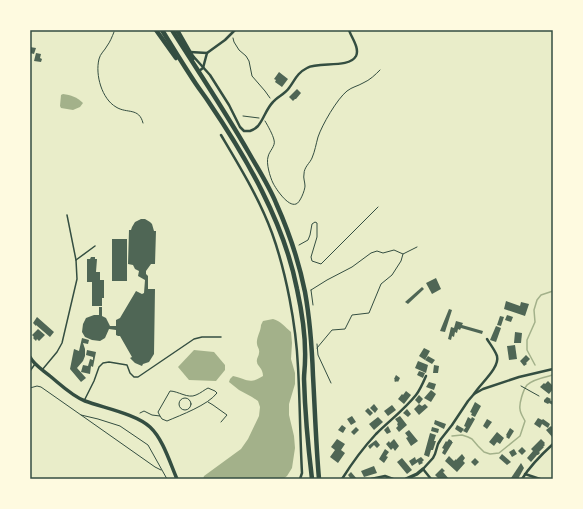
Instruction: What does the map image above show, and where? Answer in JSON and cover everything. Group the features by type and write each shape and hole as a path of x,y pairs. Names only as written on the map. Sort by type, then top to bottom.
{"main road":[{"path":"156,30 230,135 254,175 281,236 297,288 304,334 304,378 308,451 312,479"},
{"path":"162,30 196,85"},
{"path":"172,30 201,70 276,202 299,265 310,322 316,450 319,479"},
{"path":"177,30 188,52"}],"street":[{"path":"235,30 225,40 207,53 201,70 210,75 229,105 240,127 244,131 250,131 258,126 273,102 287,91 299,73 308,67 313,65 331,65 354,59 357,54 357,49 349,30"},
{"path":"188,52 207,53"},
{"path":"221,135 247,178 262,209 272,233 284,273 294,328 298,365 302,473 300,479"},
{"path":"406,479 417,474 433,458 436,454 441,438 495,366 497,355 487,339"},
{"path":"30,357 35,364 75,396 138,418 150,427 160,438 177,479"},
{"path":"474,394 483,389 520,377 553,369"},
{"path":"342,479 367,444 404,409 416,395 426,376"},
{"path":"522,479 553,444"},
{"path":"423,469 431,479"},
{"path":"525,474 540,479"},
{"path":"371,479 384,476 393,479"}],"lane":[{"path":"42,370 62,343 77,279 76,260 67,216"},
{"path":"76,260 95,246"},
{"path":"84,400 94,381 99,367 103,363 109,362 127,365 130,373 134,377 138,377 194,339 202,337 221,337"},
{"path":"30,371 35,364"}],"path":[{"path":"114,32 99,59 98,71 100,84 103,93 109,102 120,109 138,113 142,117 143,123"},
{"path":"232,34 234,42 239,50 249,61 252,76 273,102"},
{"path":"243,116 263,118 266,121 274,140 274,145 267,157 268,170 273,183 286,201 290,204 296,205 305,187 305,169 312,157 319,136 328,118 346,92 370,80 380,70"},
{"path":"299,245 308,240 312,224 315,222 317,223 317,237 311,257 312,261 321,264 378,207"},
{"path":"317,348 332,330 345,328 352,315 369,313 381,284 392,275 401,261 403,254 417,247"},
{"path":"312,304 310,289 352,267 371,253 377,251 383,253 394,250 403,254"},
{"path":"316,341 318,355 331,383"},
{"path":"30,388 37,386 41,387 155,467 163,470"},
{"path":"521,386 539,396"},
{"path":"208,388 217,393 214,398 188,413 167,421 162,419 158,412 170,391 187,395 195,396 208,388"},
{"path":"187,395 186,398 181,400 179,406 182,409 187,410"},
{"path":"186,398 191,403 191,407 187,410"},
{"path":"207,402 226,415 221,422"},
{"path":"140,413 144,411 152,415 160,416"},
{"path":"81,415 120,426 144,442 148,445 167,479"}],"shaded area":[{"path":"63,94 74,97 83,103 80,107 73,110 61,108 61,95"},
{"path":"273,319 281,323 291,332 291,359 295,373 295,384 289,404 289,415 295,448 292,468 283,479 203,479 204,476 241,449 248,439 259,416 260,407 258,401 239,390 229,382 233,376 251,381 263,376 257,361 259,349 257,339 263,321"},
{"path":"194,350 214,352 225,365 225,370 216,381 189,380 178,367"}],"building":[{"path":"30,47 36,48 34,54 30,53"},
{"path":"36,53 41,54 41,62 34,61"},
{"path":"279,72 288,79 282,87 275,82 276,80 274,79"},
{"path":"297,89 301,93 293,101 289,97"},
{"path":"145,219 150,222 154,231 156,231 155,264 151,264 146,271 148,276 148,289 155,289 154,354 149,362 143,364 142,366 135,363 130,358 132,357 120,336 116,335 116,320 120,318 136,291 142,294 144,293 145,280 138,276 139,271 135,269 133,265 128,264 129,230 131,230 135,222"},
{"path":"112,239 127,239 127,281 112,281"},
{"path":"91,257 95,257 95,259 97,259 96,272 100,272 100,280 104,280 104,298 102,298 102,306 92,306 92,282 87,282 87,259 90,259"},
{"path":"436,278 441,289 432,294 426,283"},
{"path":"422,287 424,289 408,304 405,302"},
{"path":"506,301 520,306 521,302 529,304 525,316 504,309"},
{"path":"99,307 102,307 102,316 106,318 110,326 116,326 116,330 109,329 105,338 100,341 85,337 82,332 83,324 86,318 99,315"},
{"path":"449,309 452,310 445,332 440,331"},
{"path":"507,315 513,317 511,322 505,320"},
{"path":"500,316 504,317 501,326 497,325"},
{"path":"37,317 54,332 50,337 33,323"},
{"path":"456,321 463,323 462,325 483,331 482,334 461,328 460,330 458,329 457,333 455,332 454,337 452,336 451,340 448,339 451,327 454,328"},
{"path":"496,326 501,328 496,342 490,340"},
{"path":"38,329 45,335 39,341 37,339 36,341 32,335"},
{"path":"515,332 522,333 521,343 514,343"},
{"path":"82,338 89,340 88,344 83,343 85,356 77,368 86,378 81,382 70,369 74,349 79,351"},
{"path":"515,345 517,359 509,360 507,346"},
{"path":"424,348 430,351 425,360 419,356"},
{"path":"87,350 96,352 90,374 81,372 83,365 88,366 90,359 93,360 93,357 86,355"},
{"path":"526,355 530,359 524,366 520,361"},
{"path":"428,356 435,360 432,364 425,360"},
{"path":"418,361 428,365 426,373 415,368"},
{"path":"434,365 439,366 438,373 433,373"},
{"path":"419,371 425,373 423,378 417,375"},
{"path":"396,375 400,378 398,382 394,381"},
{"path":"548,381 553,386 553,389 549,394 540,387"},
{"path":"429,382 436,384 434,390 426,387"},
{"path":"431,390 436,394 431,402 424,398"},
{"path":"406,391 411,395 404,404 398,399"},
{"path":"419,395 423,399 419,404 415,400"},
{"path":"547,397 551,399 550,400 553,402 553,405 544,402"},
{"path":"475,402 481,406 475,417 471,415 472,413 470,412"},
{"path":"374,404 378,409 375,413 370,408"},
{"path":"419,404 422,406 425,404 428,407 419,415 414,409"},
{"path":"392,405 396,410 388,416 384,411"},
{"path":"368,408 373,413 370,416 365,411"},
{"path":"407,409 411,414 408,417 403,413"},
{"path":"352,416 356,422 351,425 347,419"},
{"path":"400,416 407,425 399,432 396,428 398,423 395,419"},
{"path":"378,417 383,422 374,430 369,424"},
{"path":"468,417 475,419 467,433 463,431 466,427 464,426"},
{"path":"538,418 543,419 550,424 548,428 542,424 540,428 534,424"},
{"path":"487,419 492,422 487,429 483,426"},
{"path":"435,420 446,424 444,429 434,424"},
{"path":"342,425 346,428 343,433 338,430"},
{"path":"457,425 464,429 461,433 455,429"},
{"path":"388,426 391,432 387,434 384,430"},
{"path":"551,426 553,428 553,438 546,430"},
{"path":"356,427 359,430 354,435 351,432"},
{"path":"432,427 439,429 438,433 431,431"},
{"path":"510,428 514,431 509,439 506,435"},
{"path":"409,430 418,441 411,446 405,433"},
{"path":"497,432 504,438 500,444 497,442 494,446 489,442"},
{"path":"430,433 436,435 434,441 436,441 429,457 424,455"},
{"path":"337,439 345,444 341,450 345,453 338,463 330,457 335,450 331,447"},
{"path":"394,439 399,446 395,451 393,448 391,450 386,444 389,441 390,443"},
{"path":"449,439 453,442 445,455 442,453 444,449 442,448"},
{"path":"541,439 545,445 539,452 540,453 531,462 527,458 533,451 531,449"},
{"path":"376,440 380,445 377,448 374,445 370,449 368,446"},
{"path":"522,447 526,451 522,455 518,451"},
{"path":"385,449 389,452 384,463 379,459"},
{"path":"514,449 517,454 512,457 509,452"},
{"path":"462,454 465,458 463,461 465,463 457,472 445,461 449,456 454,461"},
{"path":"502,454 511,462 507,465 499,458"},
{"path":"415,457 416,460 421,457 424,460 422,462 423,463 419,465 418,462 412,466 409,461"},
{"path":"402,458 412,470 407,474 397,462"},
{"path":"475,458 479,462 475,466 471,462"},
{"path":"521,463 524,468 518,479 511,478"},
{"path":"374,466 377,473 364,477 361,471"},
{"path":"442,468 445,471 443,472 449,479 439,479 435,475"},
{"path":"351,472 357,479 351,479 348,475"}],"waterway":[{"path":"535,365 527,350 527,340 535,322 534,310 537,300 541,295 553,291"},
{"path":"452,436 462,435 468,437 472,439 484,452 490,454 499,453 520,436 525,421 520,412 520,404 527,385 543,377 553,375"}]}
